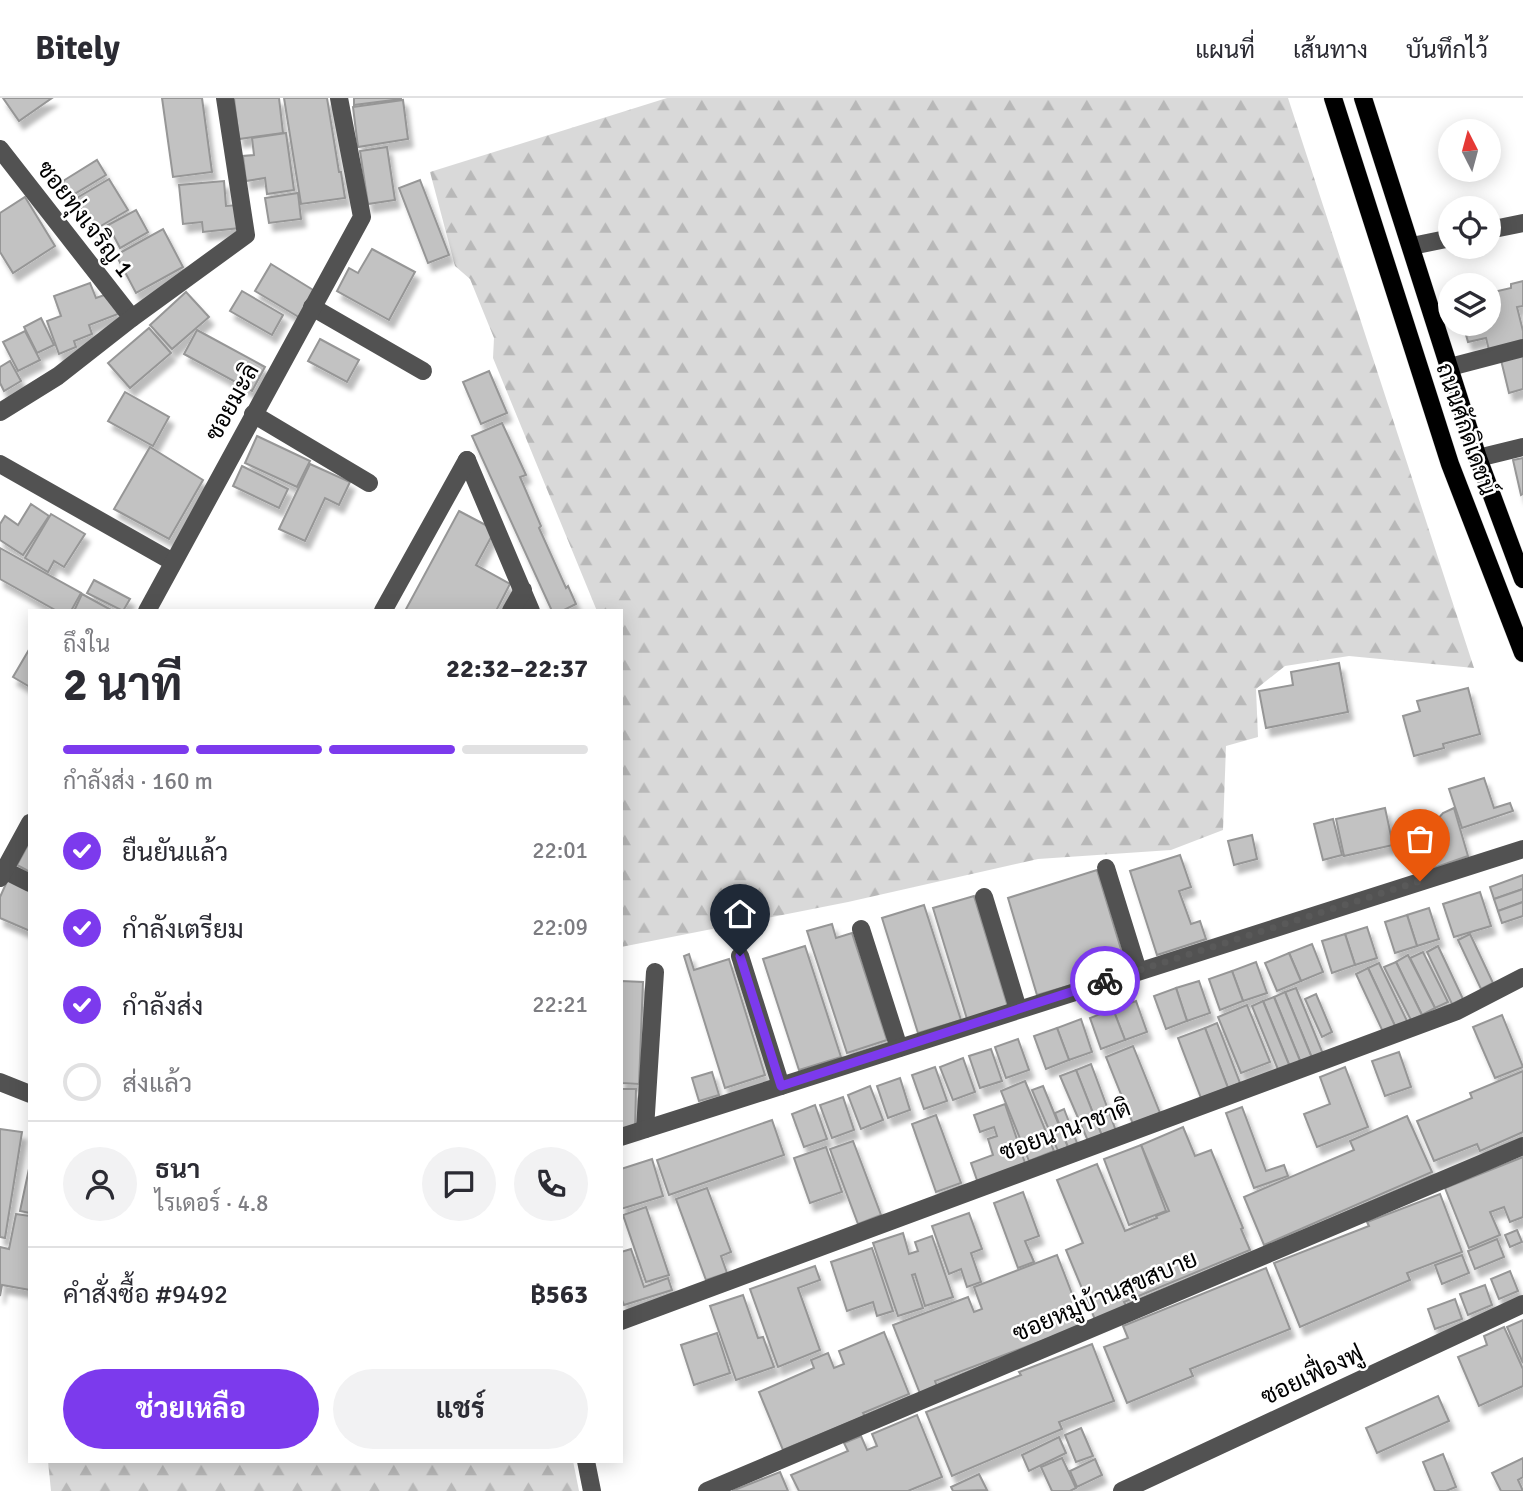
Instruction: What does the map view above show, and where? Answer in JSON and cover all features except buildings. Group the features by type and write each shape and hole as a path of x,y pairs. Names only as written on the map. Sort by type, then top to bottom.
{"main road":[{"name":"ถนนศักดิเดชน์","path":"1333,98 1450,464 1523,653"},
{"path":"1363,98 1478,457 1523,579"}],"street":[{"path":"0,412 58,376 246,235 225,98"},
{"name":"ซอยมะลิ","path":"148,609 362,217 339,98"},
{"name":"ซอยทุ่งเจริญ 1","path":"0,149 132,318"},
{"path":"1501,228 1523,223"},
{"path":"1412,246 1438,241"},
{"path":"312,307 423,371"},
{"path":"1450,367 1523,348"},
{"path":"253,414 369,483"},
{"path":"1478,457 1523,447"},
{"path":"384,609 467,460 530,609"},
{"path":"0,464 173,562"},
{"path":"512,609 523,590"},
{"path":"28,827 2,874 28,882"},
{"path":"623,1136 1523,849"},
{"path":"1107,869 1138,971"},
{"path":"984,897 1018,1009"},
{"path":"861,929 899,1048"},
{"path":"740,956 781,1086"},
{"path":"645,1129 655,972"},
{"name":"ซอยนานาชาติ","path":"623,1320 1457,1011 1523,977"},
{"path":"0,1082 28,1093"},
{"name":"ซอยหมู่บ้านสุขสบาย","path":"707,1491 1523,1146"},
{"name":"ซอยเฟื่องฟู","path":"1122,1491 1523,1304"},
{"path":"586,1463 592,1491"}],"green space":[{"path":"667,98 1288,98 1474,668 1349,656 1285,666 1256,689 1258,737 1226,746 1223,830 1171,850 1038,859 848,902 623,947 623,609 596,609 493,358 494,338 470,279 455,266 430,172"},
{"path":"48,1463 573,1463 579,1491 51,1491"}],"way so far":[{"path":"1105,981 1420,881"}],"route":[{"path":"740,956 781,1086 1105,981"}]}
